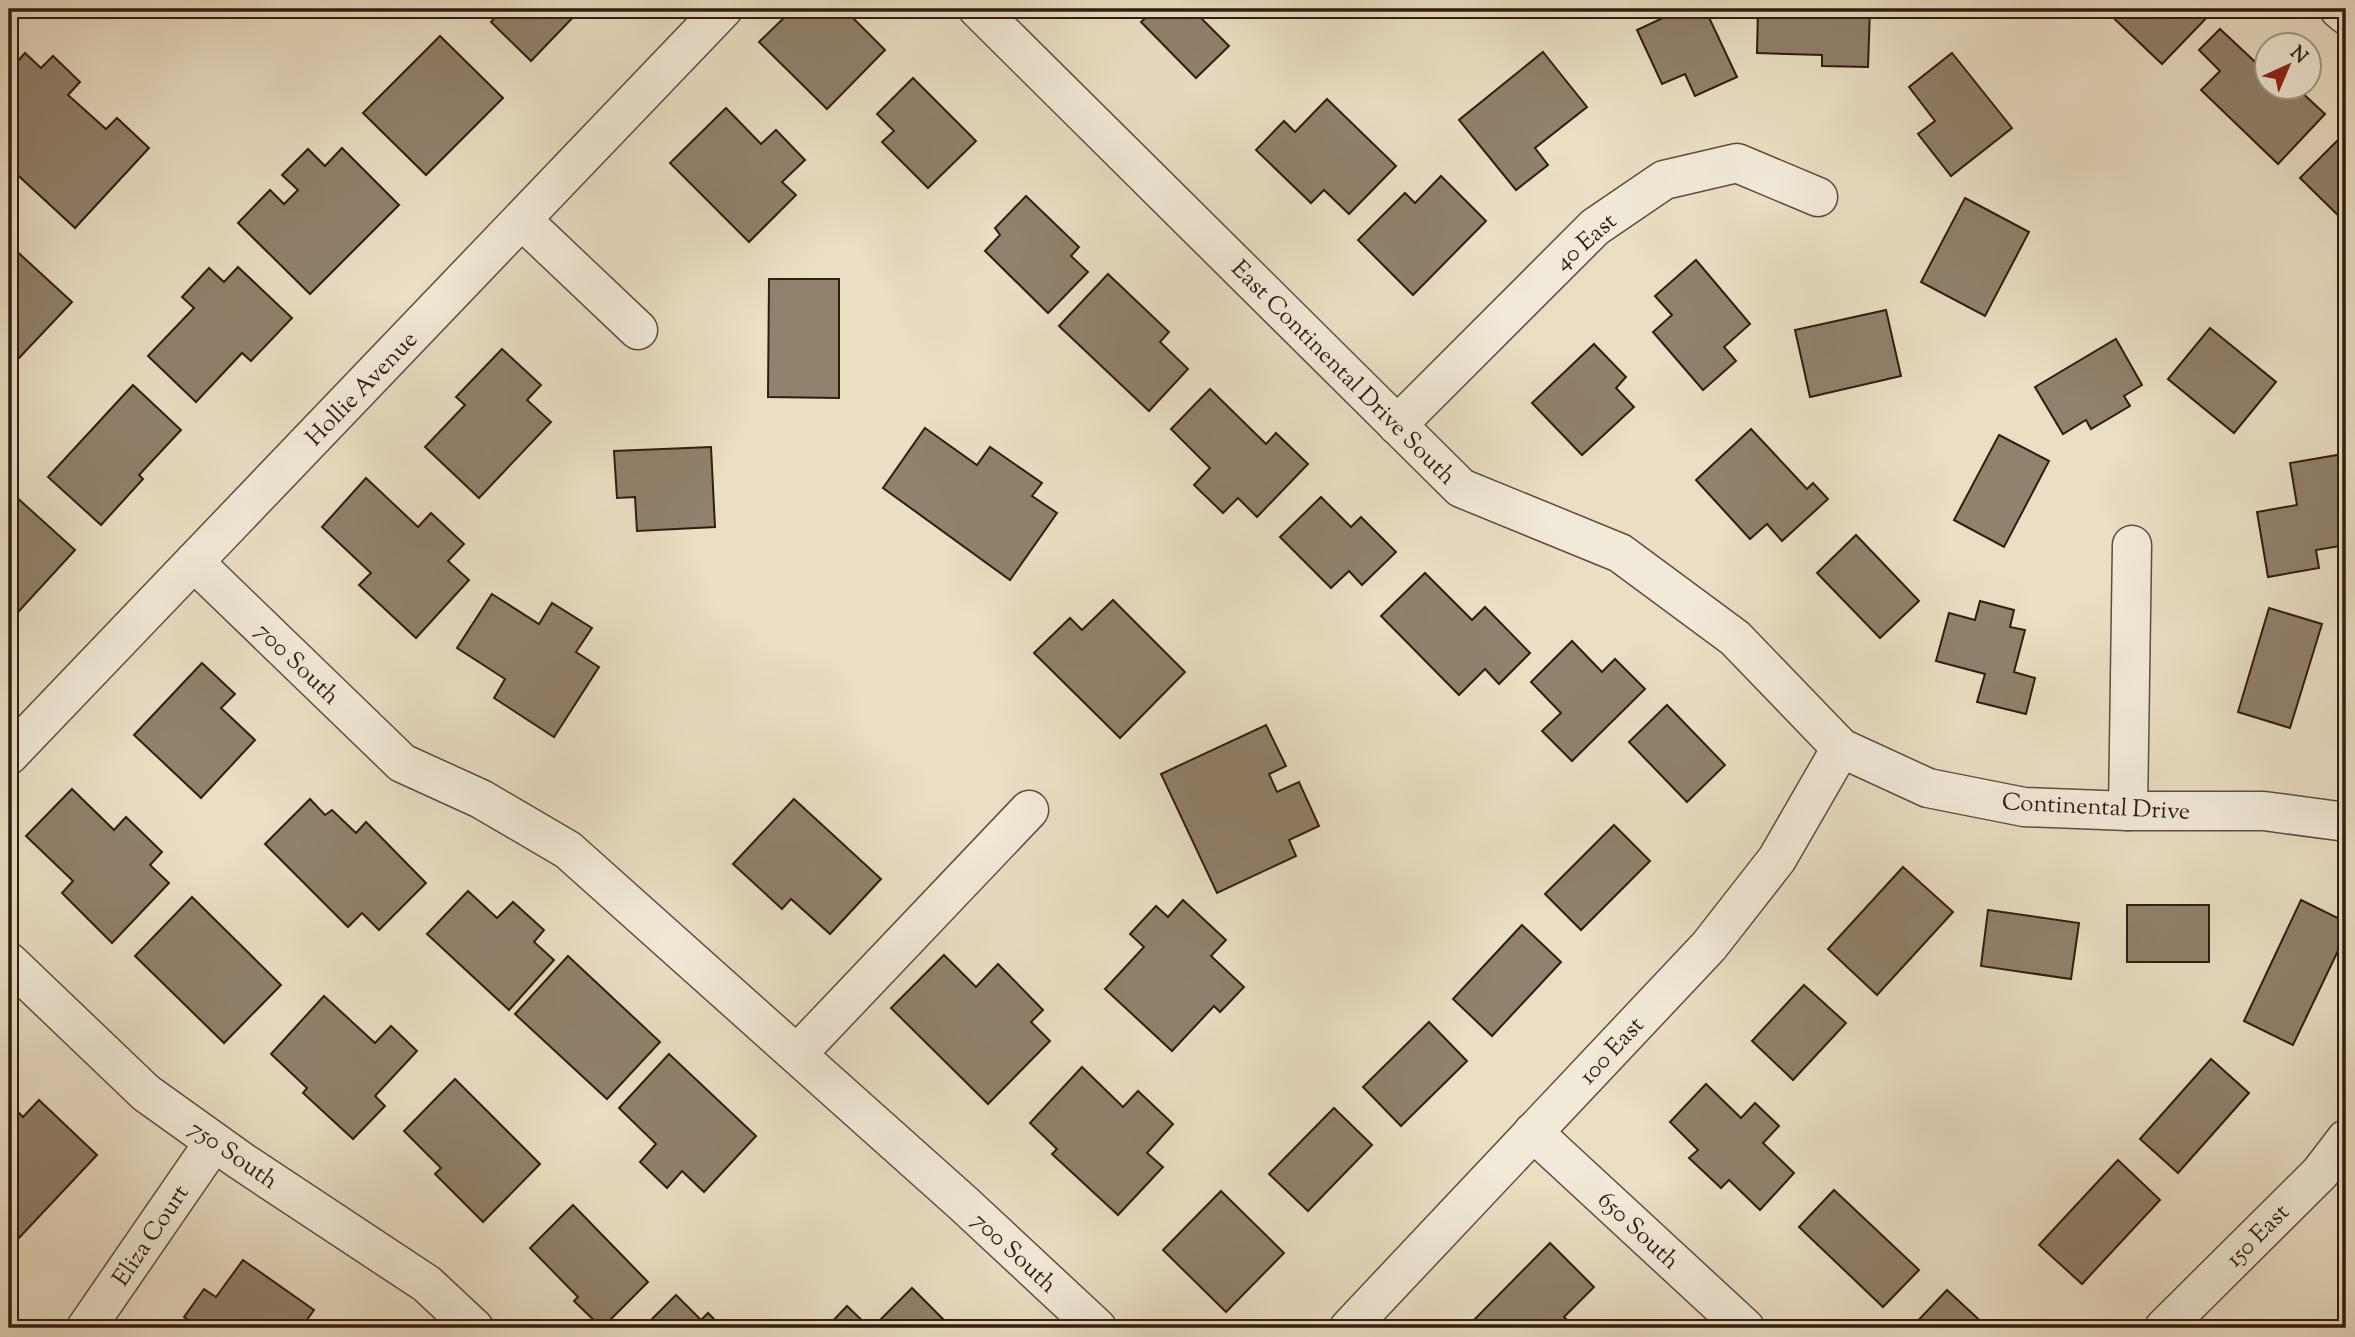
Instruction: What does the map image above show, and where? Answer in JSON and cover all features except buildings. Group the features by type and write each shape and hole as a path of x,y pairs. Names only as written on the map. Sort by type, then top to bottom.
{"street":[{"name":"East Continental Drive South","path":"978,9 1461,488 1620,552 1735,638"},
{"path":"2339,9 2346,15"},
{"name":"Hollie Avenue","path":"9,755 718,14"},
{"name":"40 East","path":"1397,425 1595,227 1664,180 1737,163 1818,197"},
{"path":"522,220 638,330"},
{"path":"2128,811 2132,545"},
{"name":"700 South","path":"194,562 402,763 481,799 568,849 964,1204 1097,1328"},
{"name":"Continental Drive","path":"1735,638 1842,748 1928,788 2024,807 2128,811 2264,811 2346,822"},
{"name":"100 East","path":"1349,1328 1709,946 1777,859 1842,748"},
{"path":"797,1054 1029,810"},
{"name":"750 South","path":"9,962 146,1093 214,1142 427,1284 474,1328"},
{"name":"650 South","path":"1533,1132 1745,1328"},
{"name":"150 East","path":"2164,1328 2320,1173 2346,1139"},
{"name":"Eliza Court","path":"86,1328 214,1142"}]}
